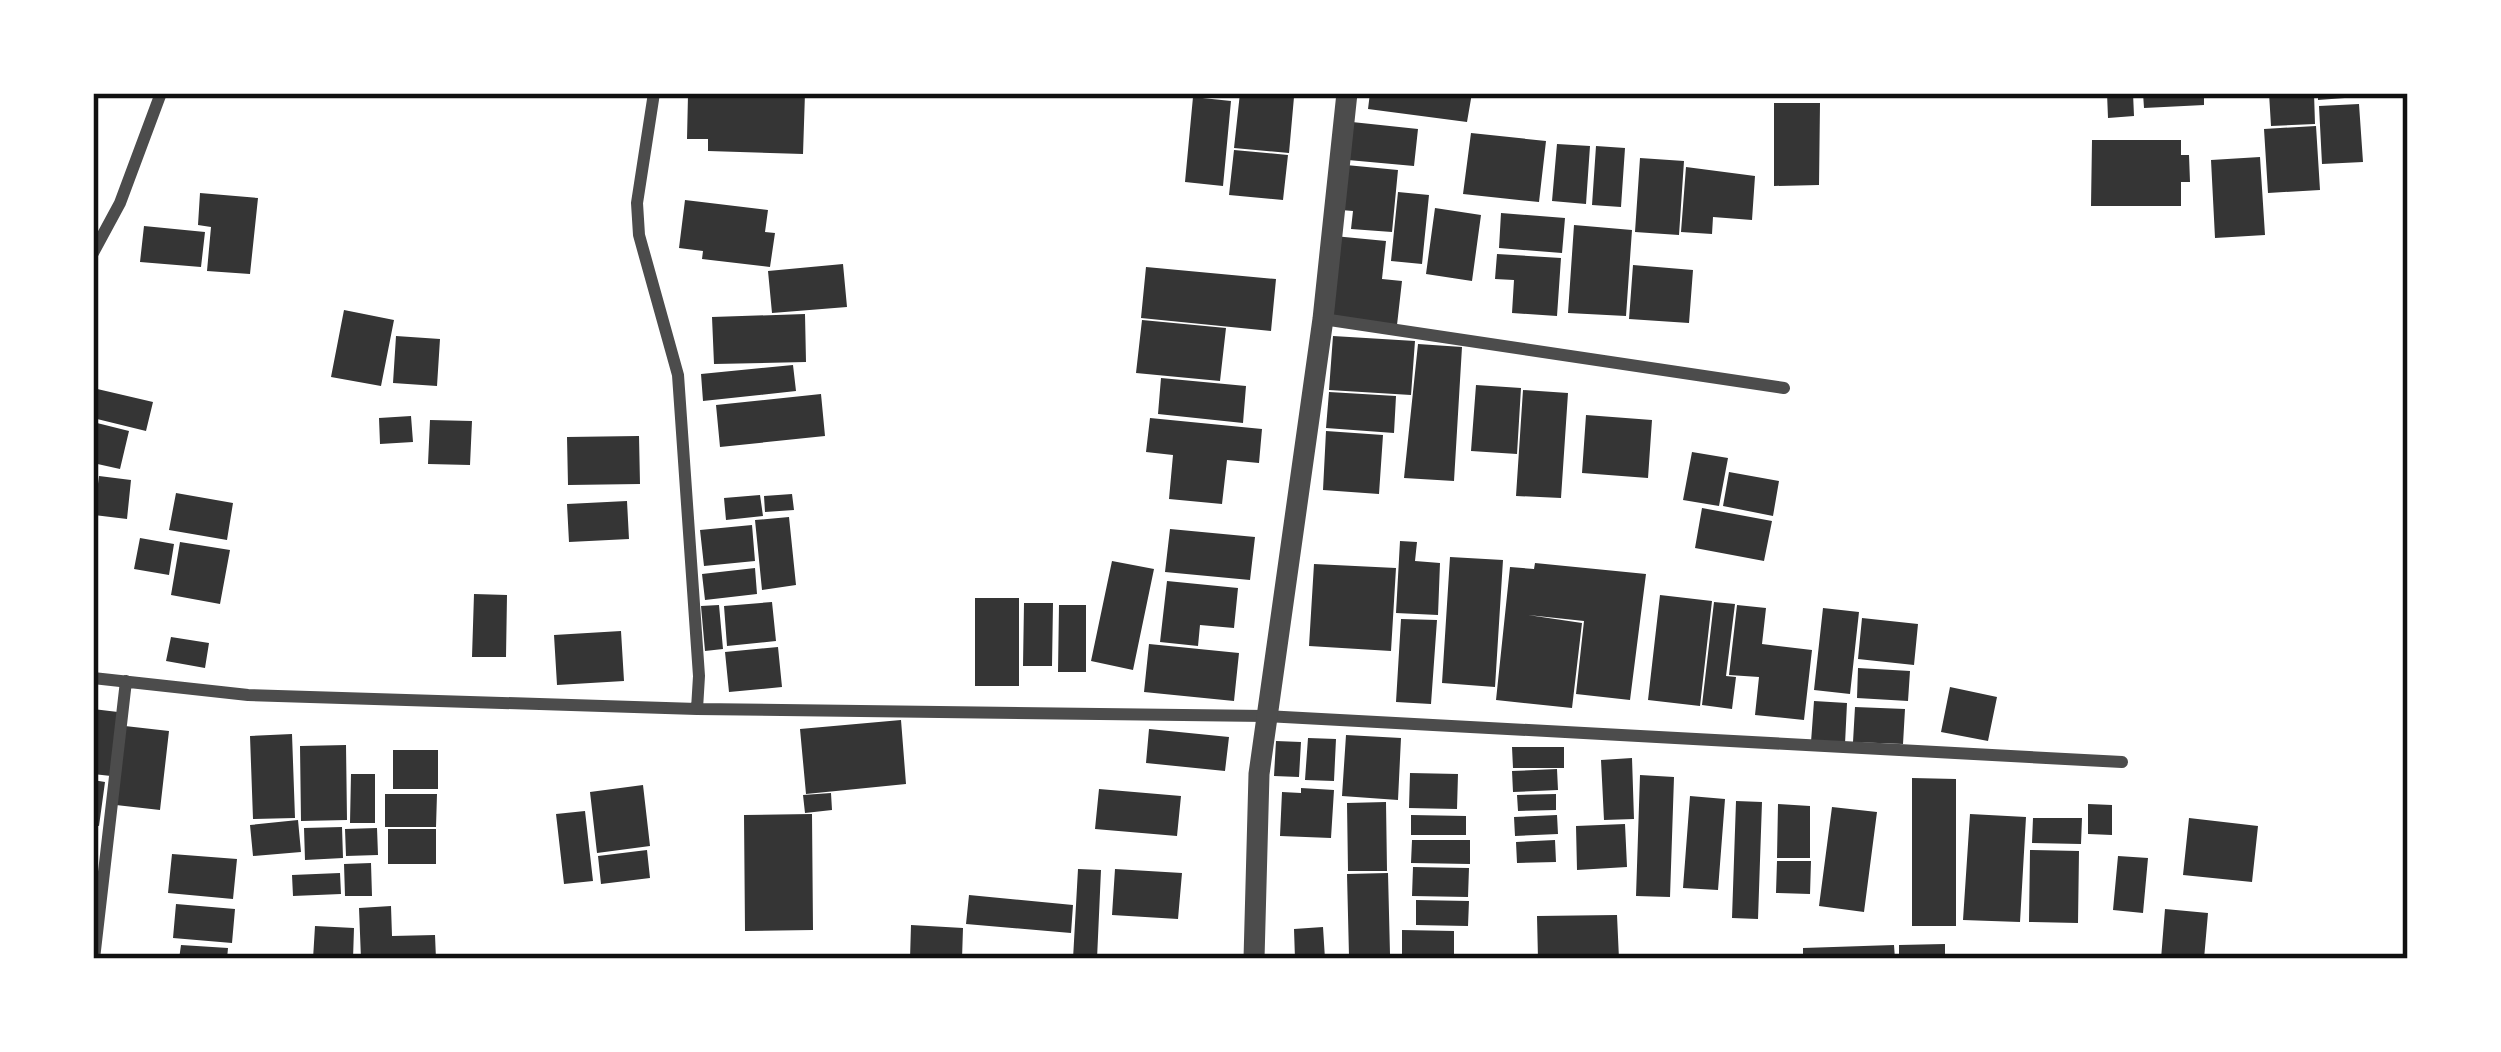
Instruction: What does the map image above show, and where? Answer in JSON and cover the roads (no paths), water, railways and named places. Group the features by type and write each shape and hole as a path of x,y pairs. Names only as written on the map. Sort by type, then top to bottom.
{"street":[{"path":"93,254 120,203 161,93"},
{"path":"654,93 638,202 639,235 678,375 699,676 697,709"},
{"path":"1254,959 1265,716 1323,319 1347,93"},
{"path":"1323,319 1784,388"},
{"path":"93,678 248,695 697,709 1265,716 2122,762"},
{"path":"94,959 126,681"}]}
